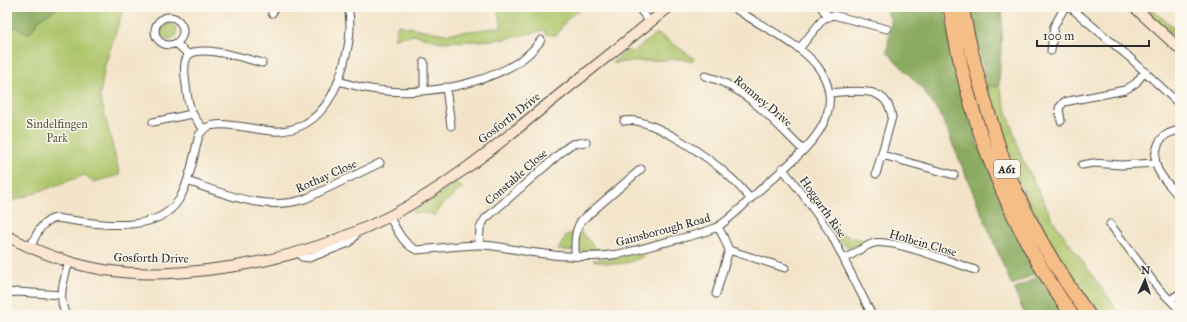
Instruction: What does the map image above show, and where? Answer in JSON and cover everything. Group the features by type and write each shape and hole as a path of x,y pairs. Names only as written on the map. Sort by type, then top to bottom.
{"highway":[{"name":"A61","path":"950,7 963,72 980,134 996,176 1016,221 1040,265 1072,315"},
{"name":"A61","path":"962,7 974,68 1012,183 1052,259 1089,315"}],"street":[{"path":"30,248 40,229 49,219 56,218 122,224 139,223 156,219 178,202 187,181 200,135 209,126 238,126 271,131 283,131 300,126 318,115 326,106 339,81 350,39 350,19 348,7"},
{"path":"638,7 650,22"},
{"name":"Gosforth Drive","path":"7,236 30,248 69,262 122,273 171,273 226,267 255,262 319,246 389,216 423,197 462,172 669,7"},
{"name":"Gainsborough Road","path":"389,216 407,244 417,250 479,245 539,254 596,256 618,254 718,227 803,150 823,124 830,102 830,93 827,83 817,66 806,54 732,7"},
{"path":"821,7 828,16"},
{"path":"1051,51 1054,26 1065,7"},
{"path":"1070,7 1145,71 1180,106"},
{"path":"1134,7 1180,49"},
{"path":"799,49 818,25 828,16 840,16 887,29"},
{"path":"339,81 368,89 385,91 403,92 446,87 485,78 504,70 532,52 541,40"},
{"path":"176,43 189,55"},
{"path":"204,130 192,114 185,76 185,64 189,55 208,51 262,63"},
{"path":"424,62 424,90"},
{"path":"1061,121 1059,108 1064,102 1125,90 1136,84 1145,71"},
{"name":"Romney Drive","path":"705,76 717,79 731,86 742,94 758,107 803,150"},
{"path":"446,87 451,126"},
{"path":"830,93 868,92 876,94 887,102 891,109 892,117 876,174"},
{"path":"153,122 192,114"},
{"path":"624,120 634,120 651,125 690,146 732,179 750,198"},
{"path":"1180,130 1168,133 1162,137 1156,150 1154,163 1163,179 1180,198"},
{"name":"Constable Close","path":"479,245 480,228 485,219 565,148 572,144 586,142"},
{"path":"882,155 954,176"},
{"name":"Rothay Close","path":"187,181 234,197 264,204 293,203 380,163"},
{"path":"1082,165 1094,163 1121,165 1154,163"},
{"name":"Hoggarth Rise","path":"782,168 831,234 872,315"},
{"path":"575,255 575,234 581,221 641,169"},
{"path":"1110,224 1143,269 1178,308"},
{"path":"716,294 729,250 724,236 718,227"},
{"name":"Holbein Close","path":"844,259 874,243 888,243 975,270"},
{"path":"729,250 785,268"},
{"path":"66,315 63,309 61,295 69,262"},
{"path":"7,293 18,292 61,295"},
{"path":"1170,300 1180,293"}],"green space":[{"name":"Sindelfingen Park","path":"7,7 124,7 105,65 100,96 120,175 93,182 85,175 7,203"},
{"path":"7,7 60,7 39,19 31,32 27,33 7,24"},
{"path":"497,7 584,7 568,18 557,35 545,34 545,30 505,39 479,41 441,42 416,35 394,38 398,25 445,34 502,27"},
{"path":"885,7 944,7 959,84 978,145 1037,272 1012,286 941,116 921,87 887,52 891,21"},
{"path":"971,7 1003,7 999,86 986,86"},
{"path":"1141,7 1148,7 1180,32 1180,42"},
{"path":"166,24 172,24 177,29 175,38 172,40 166,40 161,35 161,29"},
{"path":"657,33 695,59 692,62 681,59 612,63 627,50 633,52"},
{"path":"986,86 999,86 1021,156 1054,222 1121,315 1095,315 1049,240 1018,180"},
{"path":"456,181 462,188 440,207 434,216 429,213 412,213"},
{"path":"580,231 598,251 558,250 566,235"},
{"path":"834,232 866,241 855,246 847,247 841,242"},
{"path":"652,249 639,258 624,263 617,264 593,260 612,258"},
{"path":"1040,275 1066,315 1025,315 1014,290"}]}
